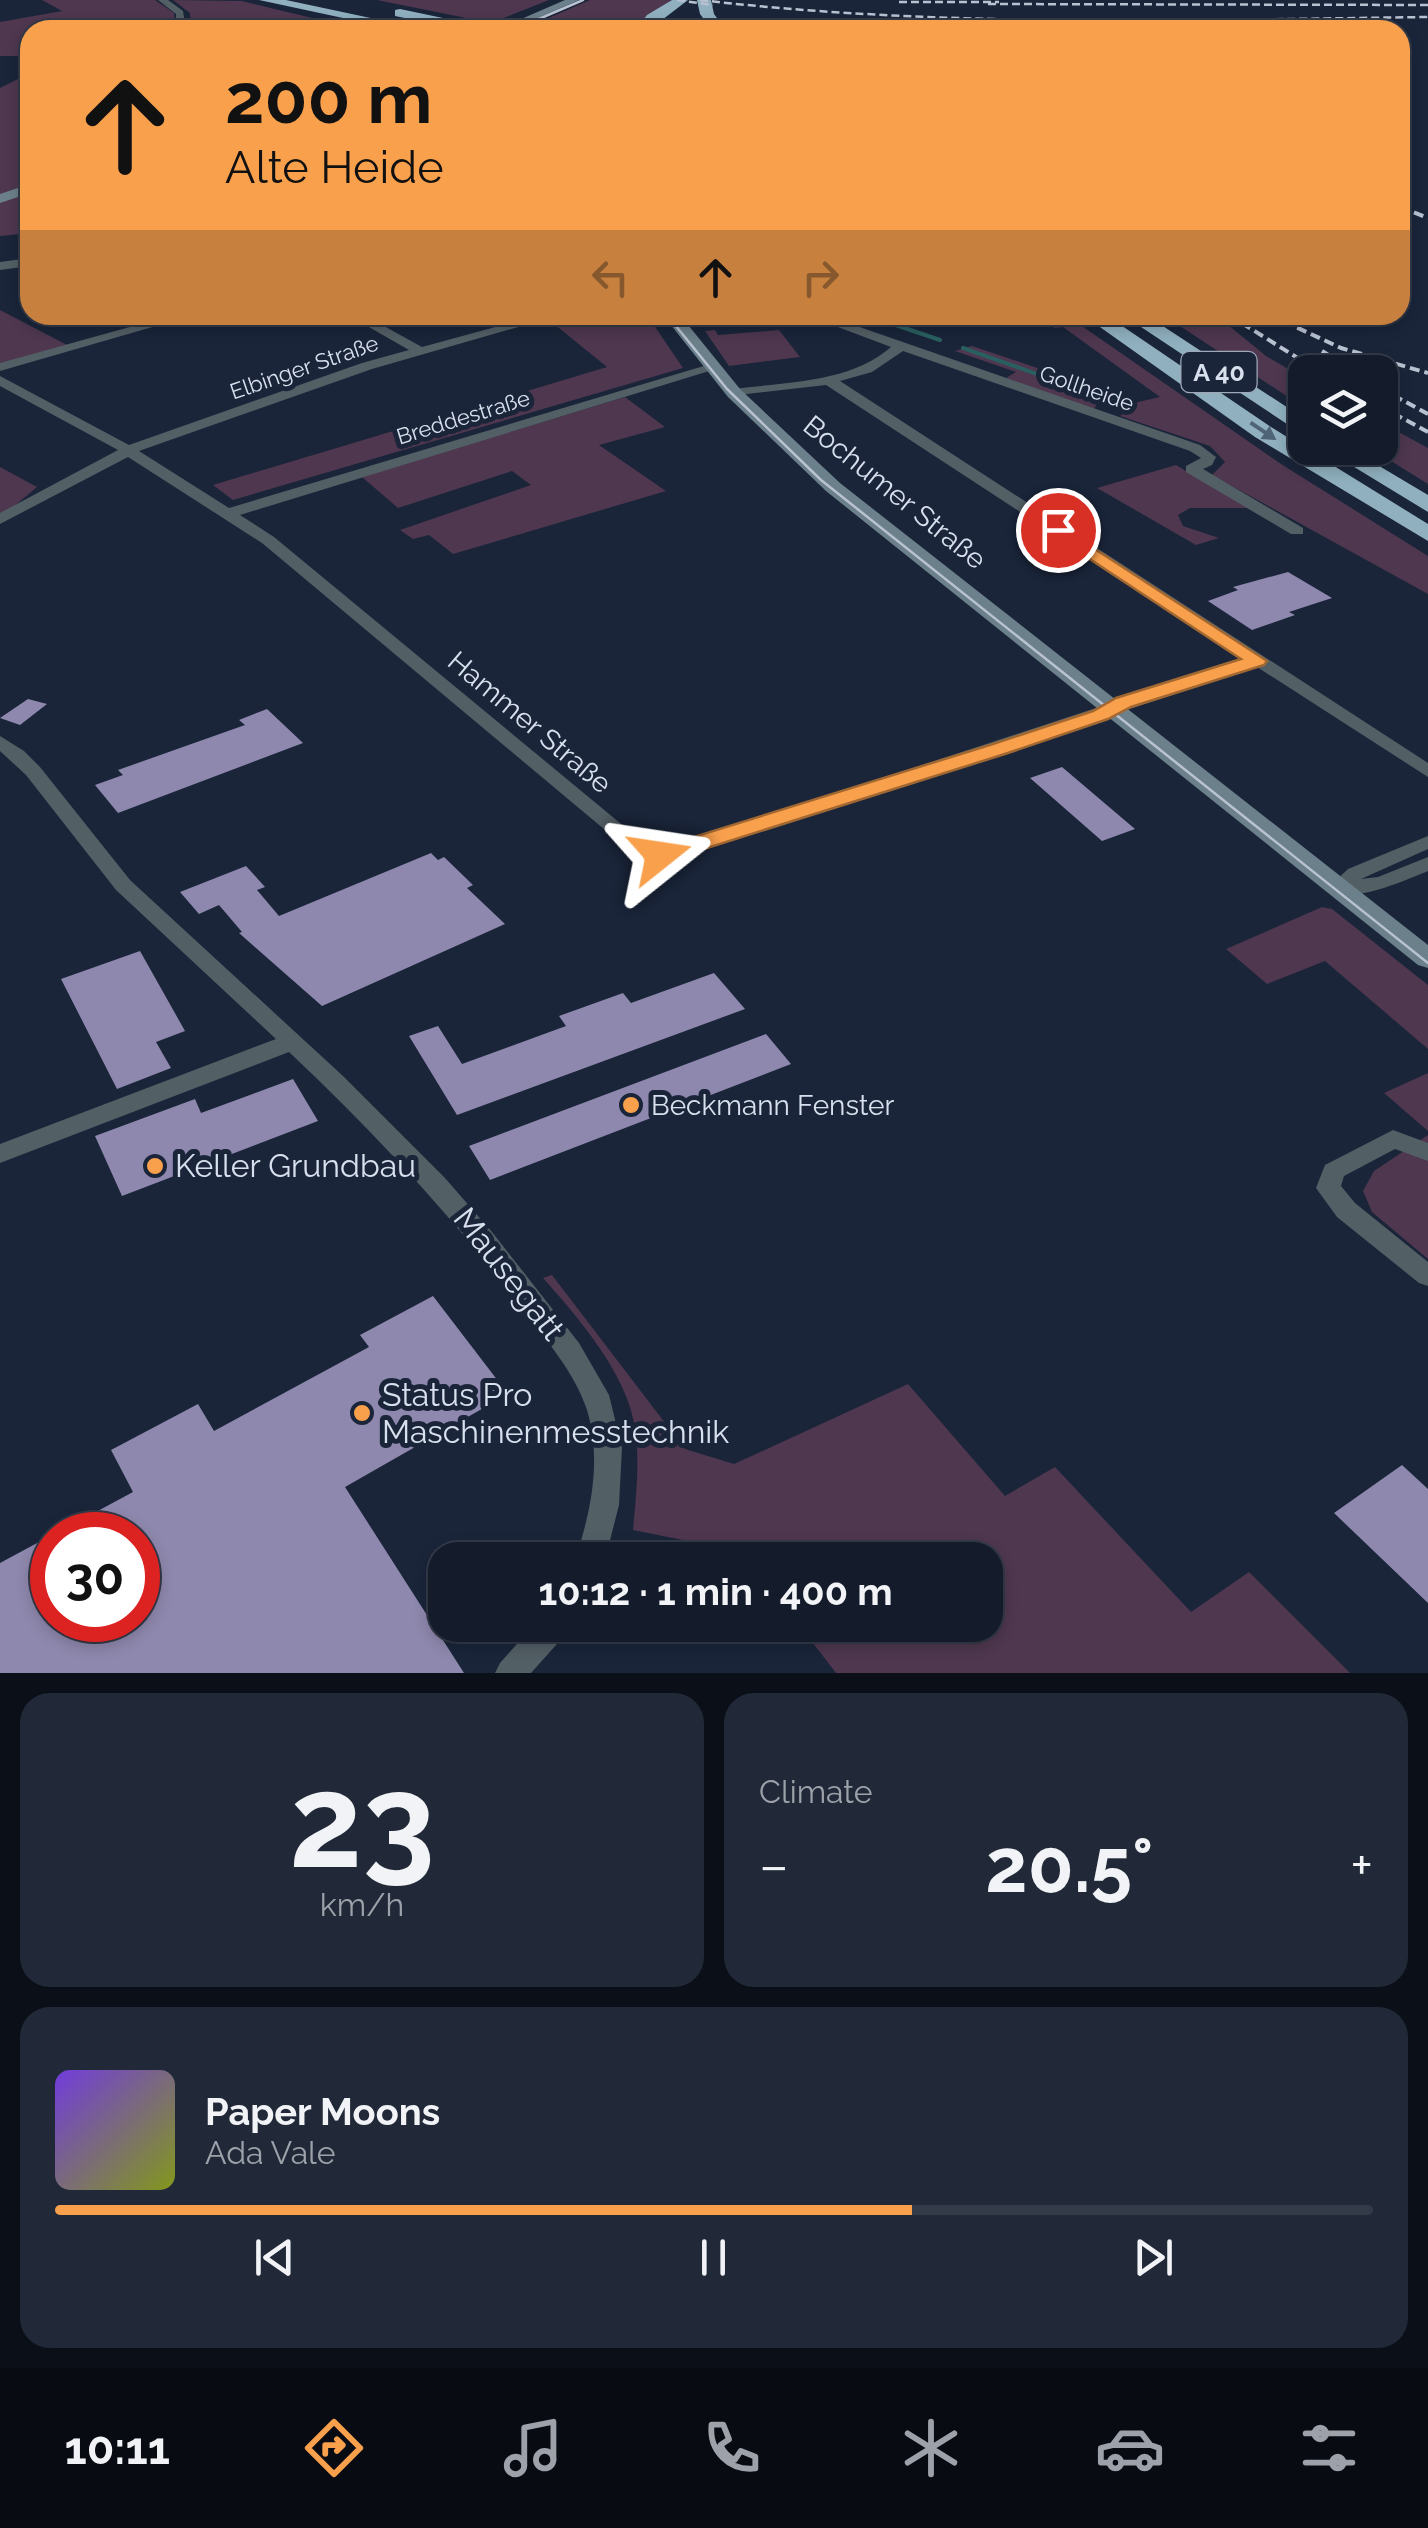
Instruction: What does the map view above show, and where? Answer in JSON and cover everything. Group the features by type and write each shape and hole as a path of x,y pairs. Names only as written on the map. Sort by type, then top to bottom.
{"highway":[{"path":"266,0 396,20"},
{"path":"332,0 431,20"},
{"path":"650,20 692,1"},
{"path":"675,20 692,1"},
{"path":"692,1 711,20"},
{"path":"303,3 354,20"},
{"path":"303,3 377,20"},
{"path":"379,3 466,20"},
{"name":"A 40","path":"1108,325 1263,432 1428,534"},
{"name":"A 40","path":"1149,325 1288,419"},
{"path":"1362,465 1428,505"}],"main road":[{"path":"522,20 560,0"},
{"path":"526,20 574,0"},
{"name":"Bochumer Straße","path":"680,325 734,394 833,487 1428,959"}],"street":[{"path":"162,0 180,13 180,20"},
{"path":"0,367 152,325"},
{"path":"372,325 418,350"},
{"name":"Elbinger Straße","path":"0,519 128,450 418,350 515,325"},
{"name":"Gollheide","path":"840,325 1195,448 1209,456 1207,462 1191,469 1297,531"},
{"path":"734,394 827,380 880,362 898,346"},
{"name":"Breddestraße","path":"229,512 712,368"},
{"name":"Hammer Straße","path":"0,380 128,450 229,512 300,566 636,846 652,854 684,850 1114,709"},
{"path":"827,380 1428,772"},
{"path":"1114,709 1123,702 1257,661"},
{"name":"Mausegatt","path":"0,742 14,750 36,776 111,874 413,1156 502,1260 591,1384 602,1416 608,1483 596,1542"},
{"path":"1338,888 1356,873 1428,842"},
{"path":"1338,888 1382,884 1428,863"},
{"path":"0,1154 292,1042"},
{"path":"1428,1152 1393,1139 1334,1172 1328,1188 1346,1210 1428,1276"},
{"path":"511,1673 539,1642"}],"shaded area":[{"path":"42,0 155,0 174,13 175,20 20,20 20,56 0,56 0,22 62,11"},
{"path":"173,0 242,1 321,20 190,20 190,13"},
{"path":"377,0 549,0 499,20 476,20"},
{"path":"590,0 671,0 648,20 544,20"},
{"path":"20,78 20,188 0,196 0,88"},
{"path":"20,195 20,234 0,236 0,202"},
{"path":"0,310 20,320 20,325 29,325 67,345 0,364"},
{"path":"555,325 654,325 683,368 233,500 213,485 607,367"},
{"path":"1051,325 1080,325 1281,464 1428,556 1428,594 1212,475 1225,462 1210,446 1120,416 1138,402 1160,397 1063,327"},
{"path":"1178,325 1228,325 1288,369 1288,397"},
{"path":"715,330 718,335 779,330 800,357 729,366 705,331"},
{"path":"972,346 1120,396 1125,402 1114,409 1098,402 1094,409 1006,378 1016,372 955,351"},
{"path":"625,397 665,427 599,445 666,491 453,554 429,535 413,539 400,530 531,485 512,471 398,508 362,477"},
{"path":"1398,432 1428,448 1428,484 1397,465"},
{"path":"1176,465 1248,508 1190,508 1178,515 1183,526 1219,538 1196,545 1097,488"},
{"path":"0,467 37,487 0,518"},
{"path":"1322,907 1332,909 1428,985 1428,1049 1325,961 1267,984 1226,949"},
{"path":"1428,1073 1428,1131 1384,1093"},
{"path":"1428,1135 1428,1259 1372,1212 1363,1191 1374,1171"},
{"path":"552,1275 685,1449 734,1464 908,1384 1005,1496 1055,1467 1191,1612 1249,1572 1350,1673 836,1673 812,1642 1003,1642 1003,1542 692,1542 633,1530 637,1454 635,1429 623,1388 600,1348 543,1278"}],"building":[{"path":"1288,572 1332,598 1252,630 1208,601 1238,590 1233,587"},
{"path":"28,699 47,704 20,725 0,718"},
{"path":"267,709 303,743 118,813 95,785 123,775 118,770 245,725 239,720"},
{"path":"1062,767 1135,829 1102,841 1030,778"},
{"path":"431,853 438,860 444,857 473,885 467,888 505,924 322,1006 239,933 242,932 219,905 199,914 180,892 246,866 265,887 257,890 279,916"},
{"path":"140,951 185,1031 156,1042 171,1068 117,1089 61,979"},
{"name":"Beckmann Fenster","path":"714,973 745,1009 457,1115 409,1036 438,1026 462,1064 566,1026 559,1016 623,993 631,1003"},
{"name":"Beckmann Fenster","path":"766,1034 791,1064 490,1180 469,1146"},
{"name":"Keller Grundbau","path":"293,1079 318,1121 122,1196 95,1136 195,1099 201,1113"},
{"path":"433,1296 508,1394 345,1487 428,1617 428,1642 444,1642 464,1673 0,1673 0,1563 30,1547 30,1642 160,1642 160,1512 96,1512 133,1492 111,1450 198,1404 214,1431 369,1347 360,1335"},
{"path":"1402,1465 1428,1489 1428,1603 1334,1513"}],"waterway":[{"path":"896,325 940,340"},
{"path":"963,348 1116,402"}],"tram line":[{"path":"536,20 583,0"},
{"path":"675,325 727,389 821,480 1428,963"}],"railway":[{"path":"677,0 713,5"},
{"path":"700,0 973,18 1428,17"},
{"path":"899,2 999,2"},
{"path":"988,4 1428,5"},
{"path":"1410,211 1428,218"},
{"path":"1245,325 1293,355"},
{"path":"1292,325 1341,348 1428,373"},
{"path":"1322,351 1328,355"},
{"path":"1398,398 1428,414"},
{"path":"1398,416 1428,432"}],"place":[{"name":"Beckmann Fenster","path":"631,1105"},
{"name":"Keller Grundbau","path":"155,1166"},
{"name":"Status Pro Maschinenmesstechnik","path":"362,1413"}],"route":[{"path":"660,855 1001,748 1100,715 1123,702 1257,661 1058,530"}]}
